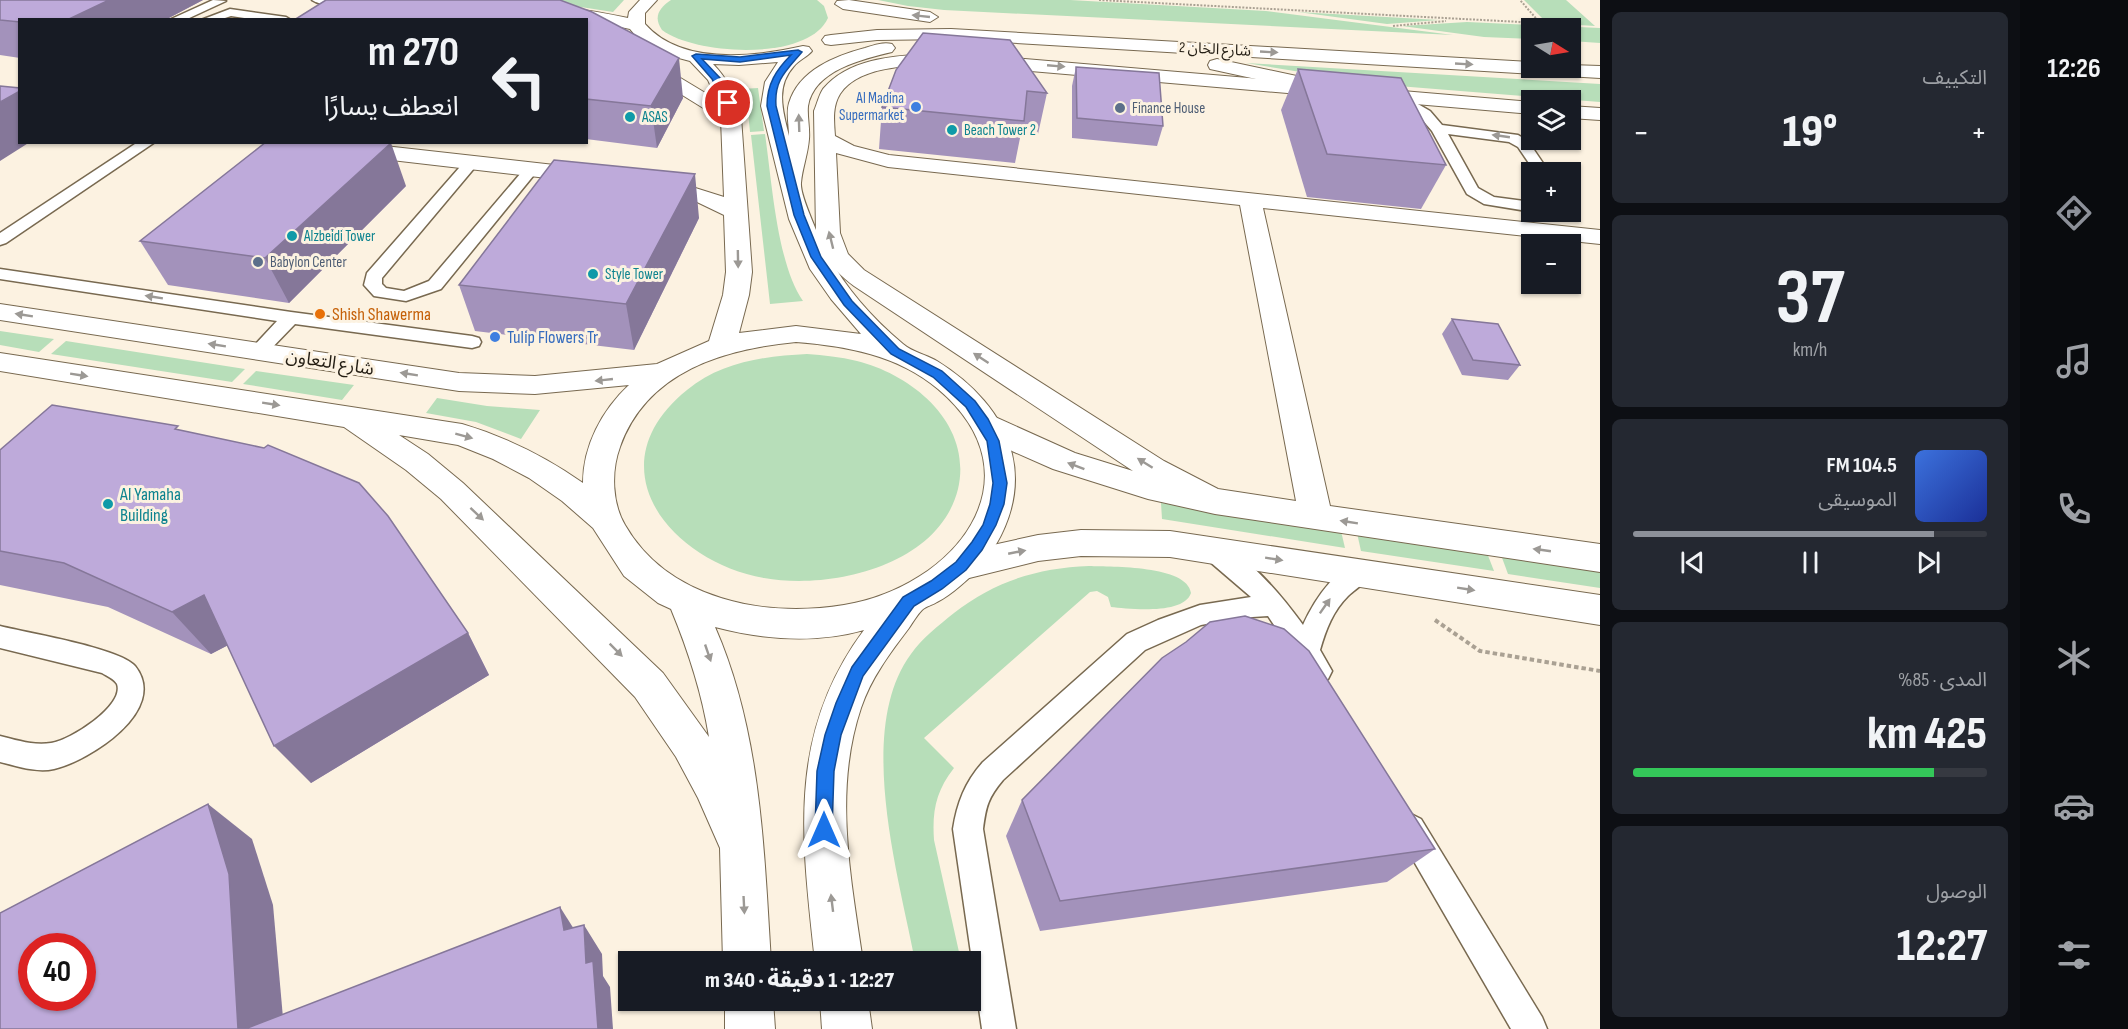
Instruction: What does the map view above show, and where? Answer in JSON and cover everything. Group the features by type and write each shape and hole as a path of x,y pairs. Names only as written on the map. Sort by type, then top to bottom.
{"main road":[{"path":"465,5 476,1 521,5 580,13 636,25 638,12 649,0"},
{"path":"831,40 848,22 847,9 841,2"},
{"name":"شارع الخان 2","path":"841,2 950,19 1161,29"},
{"path":"521,5 551,18"},
{"name":"شارع الخان 2","path":"636,25 646,38 655,44 696,56 740,60 798,52 831,40 877,34 927,33 1600,72"},
{"path":"791,181 798,145 798,112 804,93 810,84 830,68 873,51 926,43 1064,40"},
{"path":"1113,43 1334,90"},
{"path":"873,51 940,54 1521,107"},
{"path":"624,52 731,117"},
{"path":"798,52 779,72 771,94 771,106 799,215 816,257 848,303 895,351"},
{"path":"696,56 723,90 731,117 739,272 732,311 722,345"},
{"path":"989,60 947,58 905,61 868,68 852,75 831,91 825,100 830,244 844,266 856,276 1147,464 1215,502"},
{"path":"1581,113 1600,114"},
{"path":"826,139 847,150 888,161 1600,237"},
{"path":"305,144 608,178"},
{"path":"827,176 860,163 888,161"},
{"path":"734,164 707,172 641,181 705,198 736,212"},
{"path":"1250,200 1316,517"},
{"name":"شارع التعاون","path":"0,312 459,382 574,383 662,373"},
{"path":"796,334 847,338 895,351 930,370 955,388 984,422 993,441 998,461 1000,483 997,504 990,525 961,566 937,585 909,601 879,613 847,621 779,624 724,615 685,599 658,584 636,565 618,544 600,500 598,479 606,439 628,403 662,373 700,353 722,345 754,338 796,334"},
{"path":"0,362 462,435 501,447 570,489 607,521"},
{"path":"346,416 400,450 452,491 649,685 676,719 701,757 723,800 742,849"},
{"path":"984,422 1004,435 1082,468 1158,490 1215,502 1600,558"},
{"path":"961,566 1038,548 1081,543 1158,544 1210,549 1600,610"},
{"path":"685,599 706,646 727,722 736,771 747,951"},
{"path":"838,951 825,851 823,810 825,771 833,735 857,672 909,601"},
{"path":"749,1011 750,1029"},
{"path":"846,1011 848,1029"}],"lane":[{"path":"179,18 223,0"},
{"path":"318,0 365,6"},
{"path":"212,18 230,12 272,18"},
{"path":"1399,97 1425,114 1438,129 1472,192 1490,201 1521,205"},
{"path":"1438,129 1514,138 1523,144 1535,162"},
{"path":"0,240 145,144"},
{"path":"471,163 373,277 373,285 380,292 406,296 435,285 531,170"},
{"path":"0,274 291,318 472,342"},
{"path":"258,351 291,318"},
{"path":"1210,549 1248,578 1275,605 1307,651 1331,692"},
{"path":"1307,651 1319,613 1344,584 1360,573"},
{"path":"999,1029 968,830 971,807 980,786 993,771 1136,642 1200,615 1237,608 1275,605"},
{"path":"0,637 109,663 121,668 127,676 130,687 123,708 108,728 74,750 38,758 0,749"},
{"path":"1397,804 1530,1029"}],"path":[{"path":"1099,0 1540,23 1520,0"},
{"path":"1393,26 1460,20"},
{"path":"1434,619 1480,651 1600,671"}],"green space":[{"path":"558,0 624,0 613,12 555,3"},
{"path":"671,0 817,0 824,6 828,18 816,32 798,42 775,48 724,49 699,45 662,30 658,21 659,13 663,6"},
{"path":"878,0 1070,0 1266,11 1453,35 944,10"},
{"path":"1524,0 1566,0 1595,26 1581,25 1581,18 1542,18"},
{"path":"1298,12 1439,20 1387,24"},
{"path":"1467,22 1521,24 1521,39 1484,37 1402,26"},
{"path":"1581,27 1600,28 1600,43 1581,42"},
{"path":"1246,63 1600,84 1600,102 1581,100 1581,90 1521,90 1521,96 1373,84"},
{"path":"758,88 764,131 750,132 747,102 741,89"},
{"path":"765,134 781,245 794,285 803,301 770,304 751,135"},
{"path":"0,331 54,339 39,352 0,345"},
{"path":"66,341 245,369 232,382 51,354"},
{"path":"807,354 844,358 878,368 918,391 934,406 947,424 956,444 960,465 958,489 947,515 929,537 906,554 879,567 820,580 791,581 764,578 730,568 699,552 673,531 655,506 645,478 646,449 659,419 700,380 744,362"},
{"path":"256,371 354,385 342,400 243,384"},
{"path":"437,398 487,406 540,410 521,439 476,422 426,413"},
{"path":"1161,503 1341,531 1345,548 1162,519"},
{"path":"1357,533 1487,553 1494,571 1361,551"},
{"path":"1501,555 1600,571 1600,588 1508,574"},
{"path":"1070,567 1130,568 1163,572 1177,577 1186,584 1191,593 1178,605 1142,609 1111,607 1108,597 1097,591 1090,592 924,738 954,768 936,802 934,840 959,951 913,951 892,847 886,804 883,762 886,722 894,686 911,654 920,643 969,602 985,592 1018,578"}],"building":[{"path":"0,0 109,0 71,18 18,18 18,22 0,20"},
{"path":"326,0 560,0 592,12 679,58 651,106 588,99 588,18 297,18"},
{"path":"923,33 1010,40 1047,93 1027,91 1024,121 882,107 896,70"},
{"path":"1076,67 1159,73 1163,126 1077,118"},
{"path":"1298,69 1401,78 1446,165 1327,154"},
{"path":"0,86 18,88 18,92 0,102"},
{"path":"263,144 390,144 265,258 140,241"},
{"path":"554,160 695,174 626,304 459,285"},
{"path":"1452,319 1498,324 1520,365 1473,360"},
{"path":"52,405 178,426 175,429 264,448 268,445 359,483 388,516 468,633 274,746 204,595 172,612 64,563 0,551 0,450"},
{"path":"1245,616 1284,629 1309,651 1435,849 1060,901 1022,800 1162,658 1210,622"},
{"path":"208,804 229,874 238,1029 0,1029 0,913"},
{"path":"560,907 564,930 584,925 586,963 593,961 598,1029 245,1029"}],"place":[{"name":"Al Madina Supermarket","path":"916,107"},
{"name":"Finance House","path":"1120,108"},
{"name":"ASAS","path":"630,117"},
{"name":"Beach Tower 2","path":"952,130"},
{"name":"Alzbeidi Tower","path":"292,236"},
{"name":"Babylon Center","path":"258,262"},
{"name":"Style Tower","path":"593,274"},
{"name":"Shish Shawerma","path":"320,314"},
{"name":"Tulip Flowers Tr","path":"495,337"},
{"name":"Al Yamaha Building","path":"108,504"}],"route":[{"path":"728,103 716,78 696,56 740,60 798,52 779,72 771,94 771,106 799,215 816,257 848,303 869,327 895,351 937,374 971,404 984,422 993,441 998,461 1000,483 997,504 990,525 977,546 961,566 937,585 909,601 857,672 833,735 825,771 824,830"}]}
